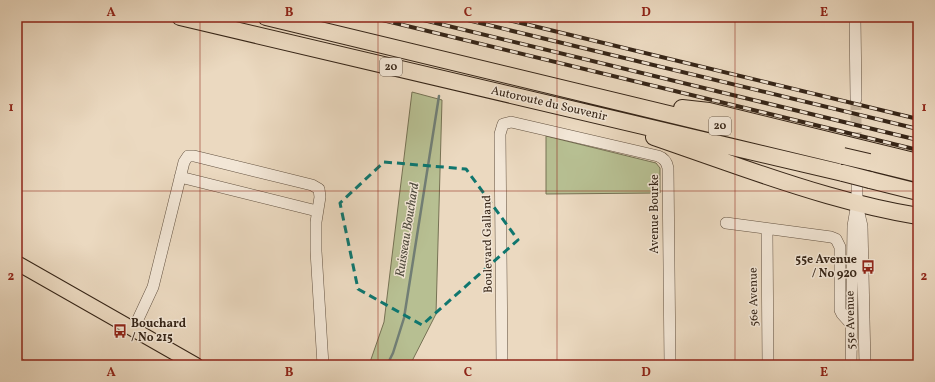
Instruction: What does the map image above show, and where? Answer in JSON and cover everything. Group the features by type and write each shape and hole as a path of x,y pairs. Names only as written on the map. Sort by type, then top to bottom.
{"highway":[{"name":"Autoroute du Souvenir","path":"180,17 918,192"},
{"name":"Autoroute du Souvenir","path":"266,17 918,174"},
{"path":"597,97 709,112 857,143 918,162"},
{"path":"602,117 692,151 812,191 857,203 918,216"}],"main road":[{"path":"17,264 196,365"}],"street":[{"path":"855,17 856,99"},
{"name":"Avenue Bourke","path":"503,124 511,122 519,123 658,156 666,162 668,168 670,365"},
{"name":"Boulevard Galland","path":"502,365 500,143 503,124"},
{"name":"55e Avenue","path":"851,365 853,226 857,203 857,143"},
{"path":"133,330 147,303 153,287 185,160 188,156 192,156 308,184 319,189 320,197 317,212 316,251 323,365"},
{"path":"180,177 317,212"},
{"name":"55e Avenue","path":"857,203 862,226 864,365"},
{"path":"726,223 767,229"},
{"name":"55e Avenue","path":"767,229 831,237 836,239 839,244 840,310 851,324"},
{"name":"56e Avenue","path":"767,229 768,365"},
{"path":"17,362 22,365"}],"highlighted area":[{"path":"384,162 466,169 518,240 422,325 358,289 340,203"}],"green space":[{"path":"412,92 442,100 436,314 410,365 369,365 384,322"},
{"path":"546,136 656,163 660,168 660,193 546,194"}],"waterway":[{"name":"Ruisseau Bouchard","path":"387,365 393,353 404,318 439,96"}],"tunnel":[{"path":"856,99 856,139"}],"railway":[{"path":"370,17 918,150"},
{"path":"411,17 918,140"},
{"path":"455,17 918,129"},
{"path":"496,17 918,119"}],"place":[{"name":"55e Avenue / No 920","path":"868,267"},
{"name":"Bouchard / No 215","path":"120,331"}]}
